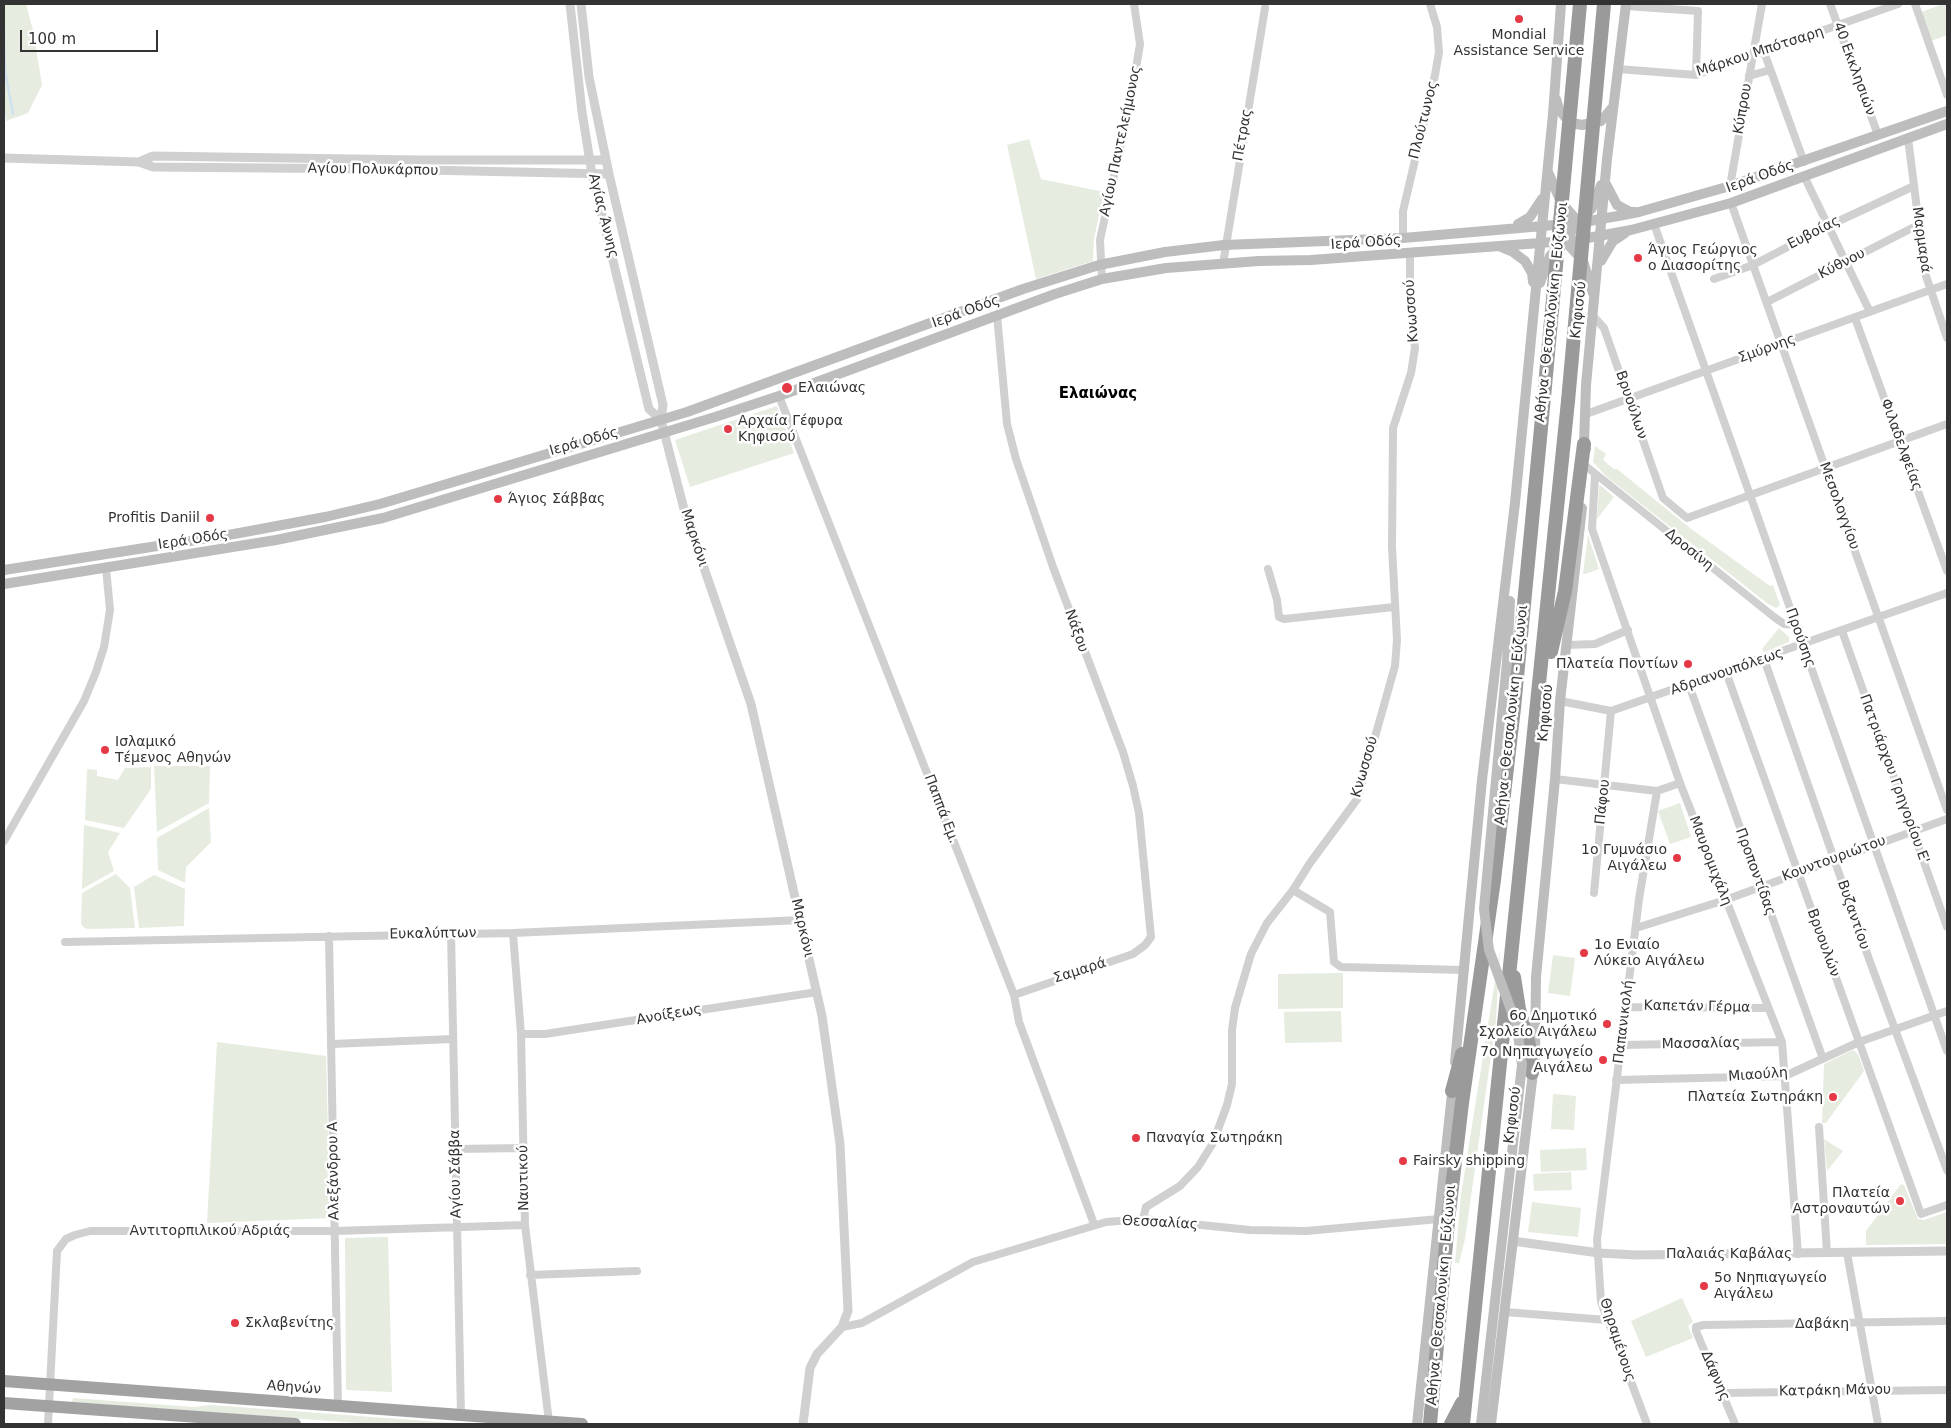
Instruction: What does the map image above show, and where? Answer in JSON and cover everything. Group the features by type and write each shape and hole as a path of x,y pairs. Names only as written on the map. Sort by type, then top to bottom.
{"highway":[{"name":"Αθήνα - Θεσσαλονίκη - Εύζωνοι","path":"1430,1424 1448,1221 1514,708 1580,4"},
{"name":"Αθήνα - Θεσσαλονίκη - Εύζωνοι","path":"1463,1424 1538,711 1604,4"},
{"path":"1538,711 1565,591 1584,444"},
{"path":"1507,662 1524,599"},
{"path":"1512,949 1516,995 1527,1036 1532,1073"},
{"path":"1452,1091 1481,973"},
{"name":"Αθηνών","path":"4,1381 582,1424"},
{"path":"1451,1424 1468,1388"},
{"path":"4,1403 295,1424"}],"main road":[{"path":"1534,294 1555,91 1561,4"},
{"name":"Κηφισού","path":"1491,1424 1537,1029 1536,977 1555,779 1560,701 1587,467 1587,450 1584,444 1586,385 1607,169 1626,5"},
{"path":"1555,91 1557,105 1563,114 1572,123 1582,125 1592,124 1604,118 1613,106 1616,96"},
{"name":"Ιερά Οδός","path":"4,570 226,535 358,510 661,420 1023,289 1100,265 1165,252 1224,245 1403,238 1578,223 1602,219 1639,212 1730,186 1947,111"},
{"name":"Ιερά Οδός","path":"4,584 359,524 664,434 780,396 997,315 1102,279 1166,268 1410,253 1540,243 1601,236 1654,224 1731,202 1947,124"},
{"path":"1534,308 1546,264 1553,251 1596,201 1607,169"},
{"path":"1547,170 1561,202 1578,223 1589,231 1601,236"},
{"path":"1606,184 1617,205 1630,212 1639,212"},
{"path":"1506,228 1520,224 1530,217 1544,194"},
{"path":"1541,225 1564,240 1583,261 1594,300"},
{"path":"1597,272 1605,252 1613,241 1631,230"},
{"path":"1417,1424 1465,970 1482,780 1516,503 1534,308 1532,273 1525,261 1513,252 1496,245"},
{"path":"1481,1424 1522,1065 1517,1026 1489,950 1484,910 1507,662 1516,503"}],"street":[{"name":"Αγίας Άννης","path":"570,4 582,112 592,174 649,409 661,420"},
{"name":"Αγίας Άννης","path":"582,4 588,77 608,174 663,405 661,420 664,434"},
{"name":"Αγίου Παντελεήμονος","path":"1102,279 1100,240 1138,65 1140,44 1134,4"},
{"name":"Πλούτωνος","path":"1403,238 1403,210 1435,76 1438,52 1437,27 1430,4"},
{"name":"Κύπρου","path":"1730,186 1762,4"},
{"name":"40 Εκκλησιών","path":"1830,4 1878,135"},
{"name":"Μάρκου Μπότσαρη","path":"1618,69 1696,76 1898,4"},
{"path":"1915,4 1947,95"},
{"path":"1626,5 1698,11 1696,76"},
{"name":"Πέτρας","path":"1223,264 1224,245 1265,8"},
{"path":"1764,52 1804,162"},
{"path":"1749,76 1770,70"},
{"name":"Μαρμαρά","path":"1908,138 1925,273 1947,338"},
{"name":"Αγίου Πολυκάρπου","path":"138,162 153,156 606,160"},
{"name":"Αγίου Πολυκάρπου","path":"4,158 138,162 153,167 369,168 608,174"},
{"path":"1804,176 1870,312"},
{"name":"Ευβοίας","path":"1714,280 1753,265 1828,226 1914,186"},
{"name":"Μεσολογγίου","path":"1731,202 1947,810"},
{"name":"Προύσης","path":"1654,224 1947,1051"},
{"name":"Κύθνου","path":"1767,302 1918,225"},
{"name":"Κνωσσού","path":"1143,1219 1146,1207 1180,1186 1198,1167 1213,1143 1227,1105 1232,1084 1232,1030 1235,1008 1251,954 1267,923 1293,890 1310,863 1358,798 1395,666 1397,640 1394,607 1393,428 1411,373 1415,348 1410,291 1410,253"},
{"name":"Σμύρνης","path":"1586,414 1947,284"},
{"name":"Νάξου","path":"997,315 1007,424 1016,459 1053,567 1123,752 1133,786 1139,813 1150,937 1146,946"},
{"name":"Βρυούλων","path":"1593,316 1604,328 1663,498"},
{"name":"Φιλαδελφείας","path":"1855,318 1947,571"},
{"name":"Παππά Εμ.","path":"780,396 1014,995 1019,1022 1094,1224"},
{"path":"1749,496 1947,424"},
{"name":"Μαρκόνι","path":"664,434 685,513 751,704 822,1016 840,1144 848,1311 842,1327 817,1354 810,1368 803,1424"},
{"name":"Δροσίνη","path":"1587,467 1774,617 1784,624 1795,625"},
{"name":"Μαυρομιχάλη","path":"1595,475 1592,529 1680,783 1782,1042 1798,1254"},
{"name":"Δροσίνη","path":"1663,498 1687,518 1749,496"},
{"path":"4,841 84,701 96,672 104,646 110,610 106,568"},
{"path":"1268,569 1278,600 1279,617 1284,619 1394,607"},
{"name":"Αδριανουπόλεως","path":"1560,701 1611,711 1764,659 1947,593"},
{"path":"1567,645 1595,644 1628,630"},
{"name":"Πατριάρχου Γρηγορίου Ε'","path":"1842,631 1947,927"},
{"name":"Βυζαντίου","path":"1764,659 1834,860 1947,1170"},
{"name":"Βρυουλών","path":"1726,672 1921,1214 1947,1205"},
{"name":"Προποντίδας","path":"1689,685 1823,1059"},
{"name":"Πάφου","path":"1594,893 1606,784 1611,711"},
{"path":"1555,779 1657,790 1680,783"},
{"name":"Παπανικολή","path":"1599,1253 1597,1240 1616,1080 1657,790"},
{"name":"Κουντουριώτου","path":"1636,928 1725,900 1874,844 1947,819"},
{"path":"1293,890 1330,912 1334,962 1341,966 1465,970"},
{"name":"Ευκαλύπτων","path":"65,942 513,933 801,920"},
{"name":"Αγίου Σάββα","path":"451,933 461,1415"},
{"name":"Ναυτικού","path":"513,933 521,1034 525,1225 549,1422"},
{"name":"Αλεξάνδρου Α","path":"329,936 338,1406"},
{"name":"Σαμαρά","path":"1014,995 1133,954 1146,946"},
{"name":"Ανοίξεως","path":"521,1034 545,1034 817,992"},
{"name":"Καπετάν Γέρμα","path":"1626,1007 1768,1008"},
{"name":"Μιαούλη","path":"1616,1080 1785,1076 1859,1042 1947,1011"},
{"path":"332,1044 453,1039"},
{"name":"Μασσαλίας","path":"1621,1045 1782,1042"},
{"path":"1819,1127 1827,1253"},
{"path":"455,1149 524,1148"},
{"name":"Θεσσαλίας","path":"842,1327 855,1326 868,1320 973,1262 1094,1224 1143,1219 1250,1230 1306,1230 1439,1219"},
{"name":"Αντιτορπιλικού Αδριάς","path":"48,1424 56,1251 66,1239 90,1231 334,1231 525,1225"},
{"name":"Παλαιάς Καβάλας","path":"1513,1241 1599,1253 1798,1254 1947,1251"},
{"name":"Θηραμένους","path":"1599,1253 1601,1302 1647,1424"},
{"path":"1847,1253 1878,1424"},
{"path":"530,1275 637,1271"},
{"path":"1505,1312 1607,1320"},
{"name":"Δαβάκη","path":"1696,1327 1704,1325 1861,1324 1947,1321"},
{"name":"Δάφνης","path":"1696,1327 1735,1424"},
{"name":"Κατράκη Μάνου","path":"1722,1394 1947,1390"}],"shaded area":[{"path":"4,4 26,4 33,30 42,85 28,113 6,121 4,109"},
{"path":"1947,4 1947,35 1931,41 1921,12"},
{"path":"1029,139 1041,179 1104,192 1094,239 1093,261 1036,279 1007,145"},
{"path":"777,406 794,453 690,487 675,440"},
{"path":"1595,446 1606,454 1603,460 1614,469 1617,469 1690,528 1770,586 1773,585 1780,605 1776,608 1768,604 1607,477 1593,462"},
{"path":"1599,486 1614,497 1597,519"},
{"path":"1588,535 1599,569 1583,574"},
{"path":"1779,628 1789,637 1789,642 1764,652 1762,649"},
{"path":"154,766 210,766 209,803 157,832"},
{"path":"151,767 151,789 124,828 85,820 87,769 97,770 97,776 118,780 125,768"},
{"path":"1680,803 1691,837 1670,844 1658,811"},
{"path":"209,808 211,842 186,867 185,883 158,870 157,838"},
{"path":"84,825 120,833 108,852 114,871 82,889"},
{"path":"116,874 130,888 135,928 88,929 83,927 81,923 82,893"},
{"path":"154,875 185,889 184,926 139,928 134,887"},
{"path":"1500,949 1496,1020 1465,1239 1459,1263 1455,1263 1461,1195"},
{"path":"1553,955 1575,958 1570,996 1548,993"},
{"path":"1343,973 1343,1008 1278,1009 1278,974"},
{"path":"1341,1011 1342,1042 1285,1043 1284,1012"},
{"path":"217,1042 326,1056 330,1218 207,1223"},
{"name":"Πλατεία Σωτηράκη","path":"1853,1050 1858,1054 1864,1071 1826,1123 1822,1123 1824,1064"},
{"path":"1553,1094 1576,1096 1574,1130 1551,1129"},
{"path":"1824,1139 1843,1151 1827,1171"},
{"path":"1586,1148 1587,1170 1541,1172 1540,1150"},
{"path":"1571,1172 1572,1190 1534,1191 1533,1174"},
{"name":"Πλατεία Αστροναυτών","path":"1901,1184 1904,1185 1918,1219 1924,1220 1947,1212 1947,1244 1866,1245 1866,1231"},
{"path":"1532,1202 1581,1208 1578,1237 1528,1232"},
{"path":"388,1237 392,1392 346,1390 345,1238"},
{"path":"1682,1298 1693,1322 1688,1326 1693,1338 1646,1357 1631,1321"},
{"path":"73,1398 194,1407 211,1405 467,1424 372,1424 72,1402"}],"waterway":[{"path":"4,32 5,71 13,114"}],"place":[{"name":"Mondial Assistance Service","path":"1519,19"},
{"name":"Άγιος Γεώργιος ο Διασορίτης","path":"1638,258"},
{"name":"Ελαιώνας","path":"787,388"},
{"name":"Αρχαία Γέφυρα Κηφισού","path":"728,429"},
{"name":"Άγιος Σάββας","path":"498,499"},
{"name":"Profitis Daniil","path":"210,518"},
{"name":"Πλατεία Ποντίων","path":"1688,664"},
{"name":"Ισλαμικό Τέμενος Αθηνών","path":"105,750"},
{"name":"1ο Γυμνάσιο Αιγάλεω","path":"1677,858"},
{"name":"1ο Ενιαίο Λύκειο Αιγάλεω","path":"1584,953"},
{"name":"6ο Δημοτικό Σχολείο Αιγάλεω","path":"1607,1024"},
{"name":"7ο Νηπιαγωγείο Αιγάλεω","path":"1603,1060"},
{"name":"Πλατεία Σωτηράκη","path":"1833,1097"},
{"name":"Παναγία Σωτηράκη","path":"1136,1138"},
{"name":"Fairsky shipping","path":"1403,1161"},
{"name":"Πλατεία Αστροναυτών","path":"1900,1201"},
{"name":"5ο Νηπιαγωγείο Αιγάλεω","path":"1704,1286"},
{"name":"Σκλαβενίτης","path":"235,1323"}],"district":[{"name":"Ελαιώνας","path":"1098,394"}]}
